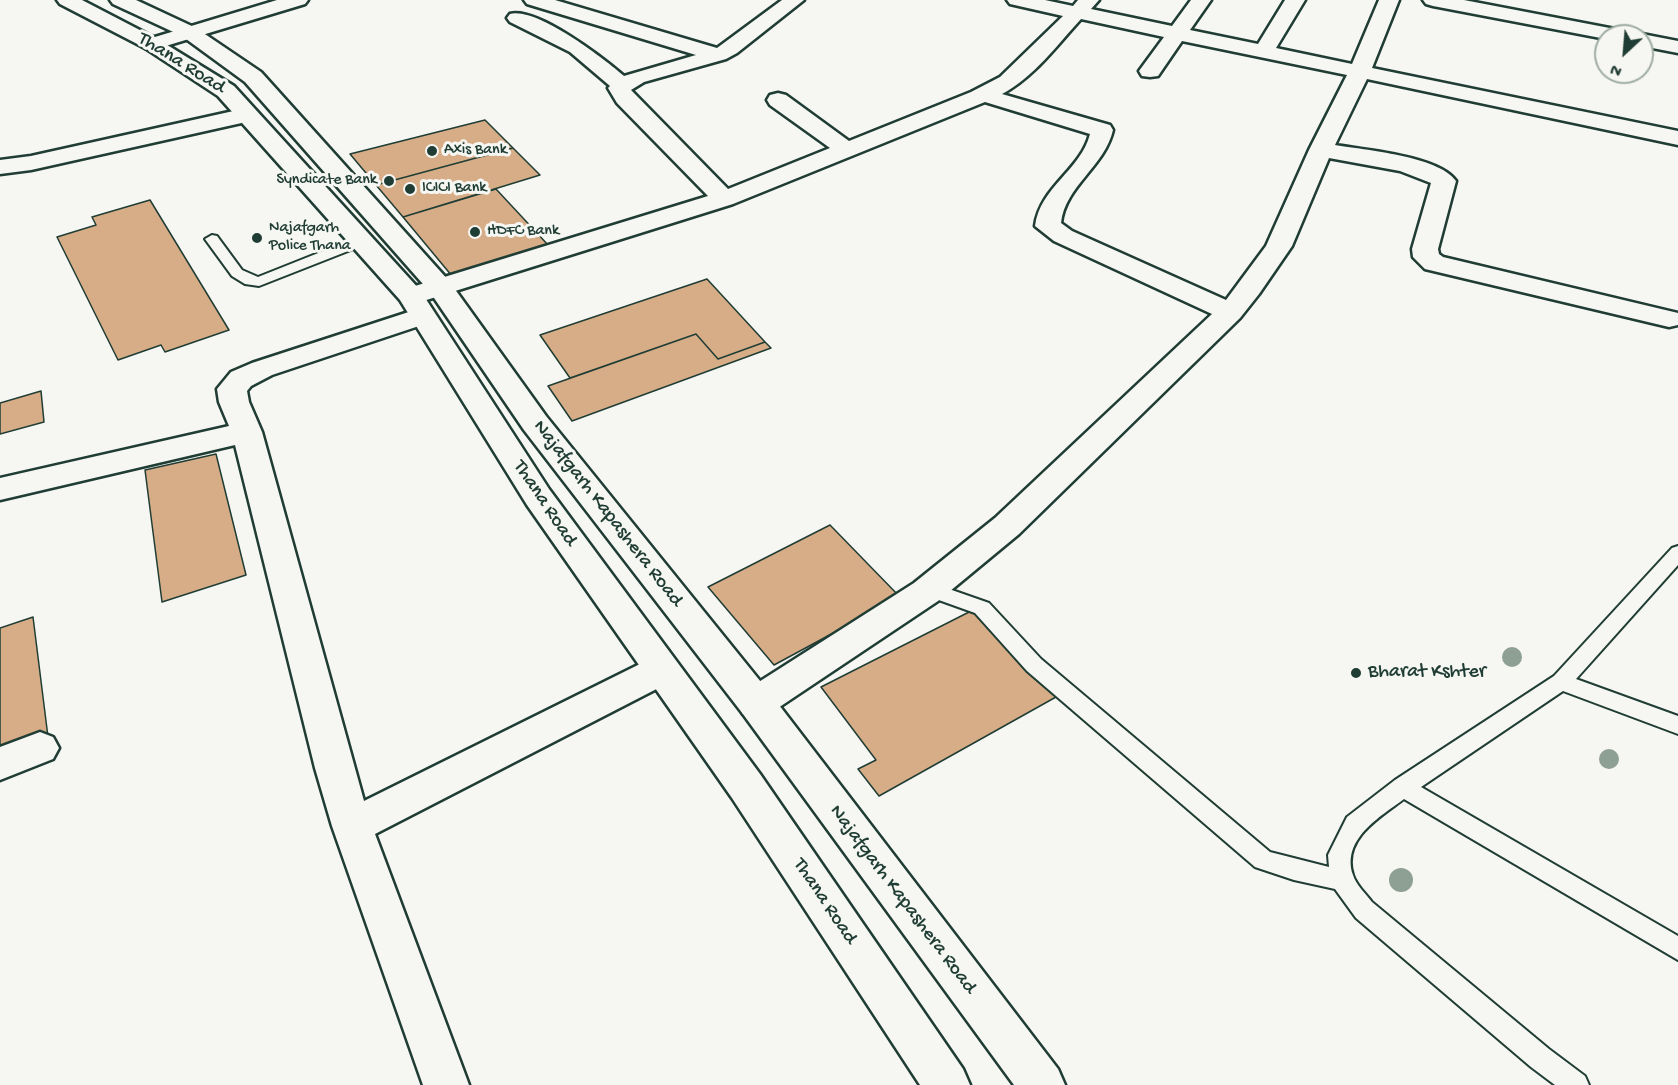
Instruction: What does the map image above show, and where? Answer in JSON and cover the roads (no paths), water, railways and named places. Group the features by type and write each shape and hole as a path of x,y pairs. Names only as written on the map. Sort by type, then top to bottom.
{"street":[{"name":"Thana Road","path":"67,0 153,44 226,91 362,242 424,299 538,497 746,786 947,1085"},
{"name":"Najafgarh Kapashera Road","path":"120,0 189,32 252,77 424,299 535,423 756,703 1042,1085"},
{"path":"153,44 298,0"},
{"path":"534,0 719,55"},
{"path":"724,199 625,98 619,88 636,77 719,55 739,44 794,0"},
{"path":"1017,0 1083,6 1177,33 1678,138"},
{"path":"1150,71 1201,0"},
{"path":"1264,51 1294,0"},
{"path":"756,703 929,590 1006,526 1230,312 1280,246 1321,150 1360,71 1389,0"},
{"path":"1433,0 1594,31"},
{"path":"446,1085 352,826 334,768 247,432 232,389 241,379 262,369 424,299 724,199 983,95 1008,82 1083,6"},
{"path":"517,18 578,48 622,85"},
{"path":"1654,42 1678,47"},
{"path":"983,95 1102,130 1098,145 1050,208 1048,226 1063,236 1230,312"},
{"path":"778,100 847,150"},
{"path":"0,167 31,163 247,115"},
{"path":"1321,150 1438,175 1444,181 1425,249 1426,257 1434,263 1669,319"},
{"path":"0,489 247,432"},
{"path":"352,826 661,670"},
{"path":"0,764 40,748"}],"lane":[{"path":"212,239 240,278 249,282 259,282 362,242"},
{"path":"1576,1085 1540,1058 1364,909 1342,880 1339,855 1355,824 1403,787 1561,682 1678,553"},
{"path":"929,590 982,608 1034,665 1263,860 1294,870 1342,880"},
{"path":"1561,682 1678,725"},
{"path":"1403,787 1678,949"}],"place":[{"name":"Axis Bank","path":"432,151"},
{"name":"Syndicate Bank","path":"389,181"},
{"name":"ICICI Bank","path":"410,189"},
{"name":"HDFC Bank","path":"475,232"},
{"name":"Najafgarh Police Thana","path":"257,238"},
{"name":"Bharat Kshter","path":"1356,673"}]}
